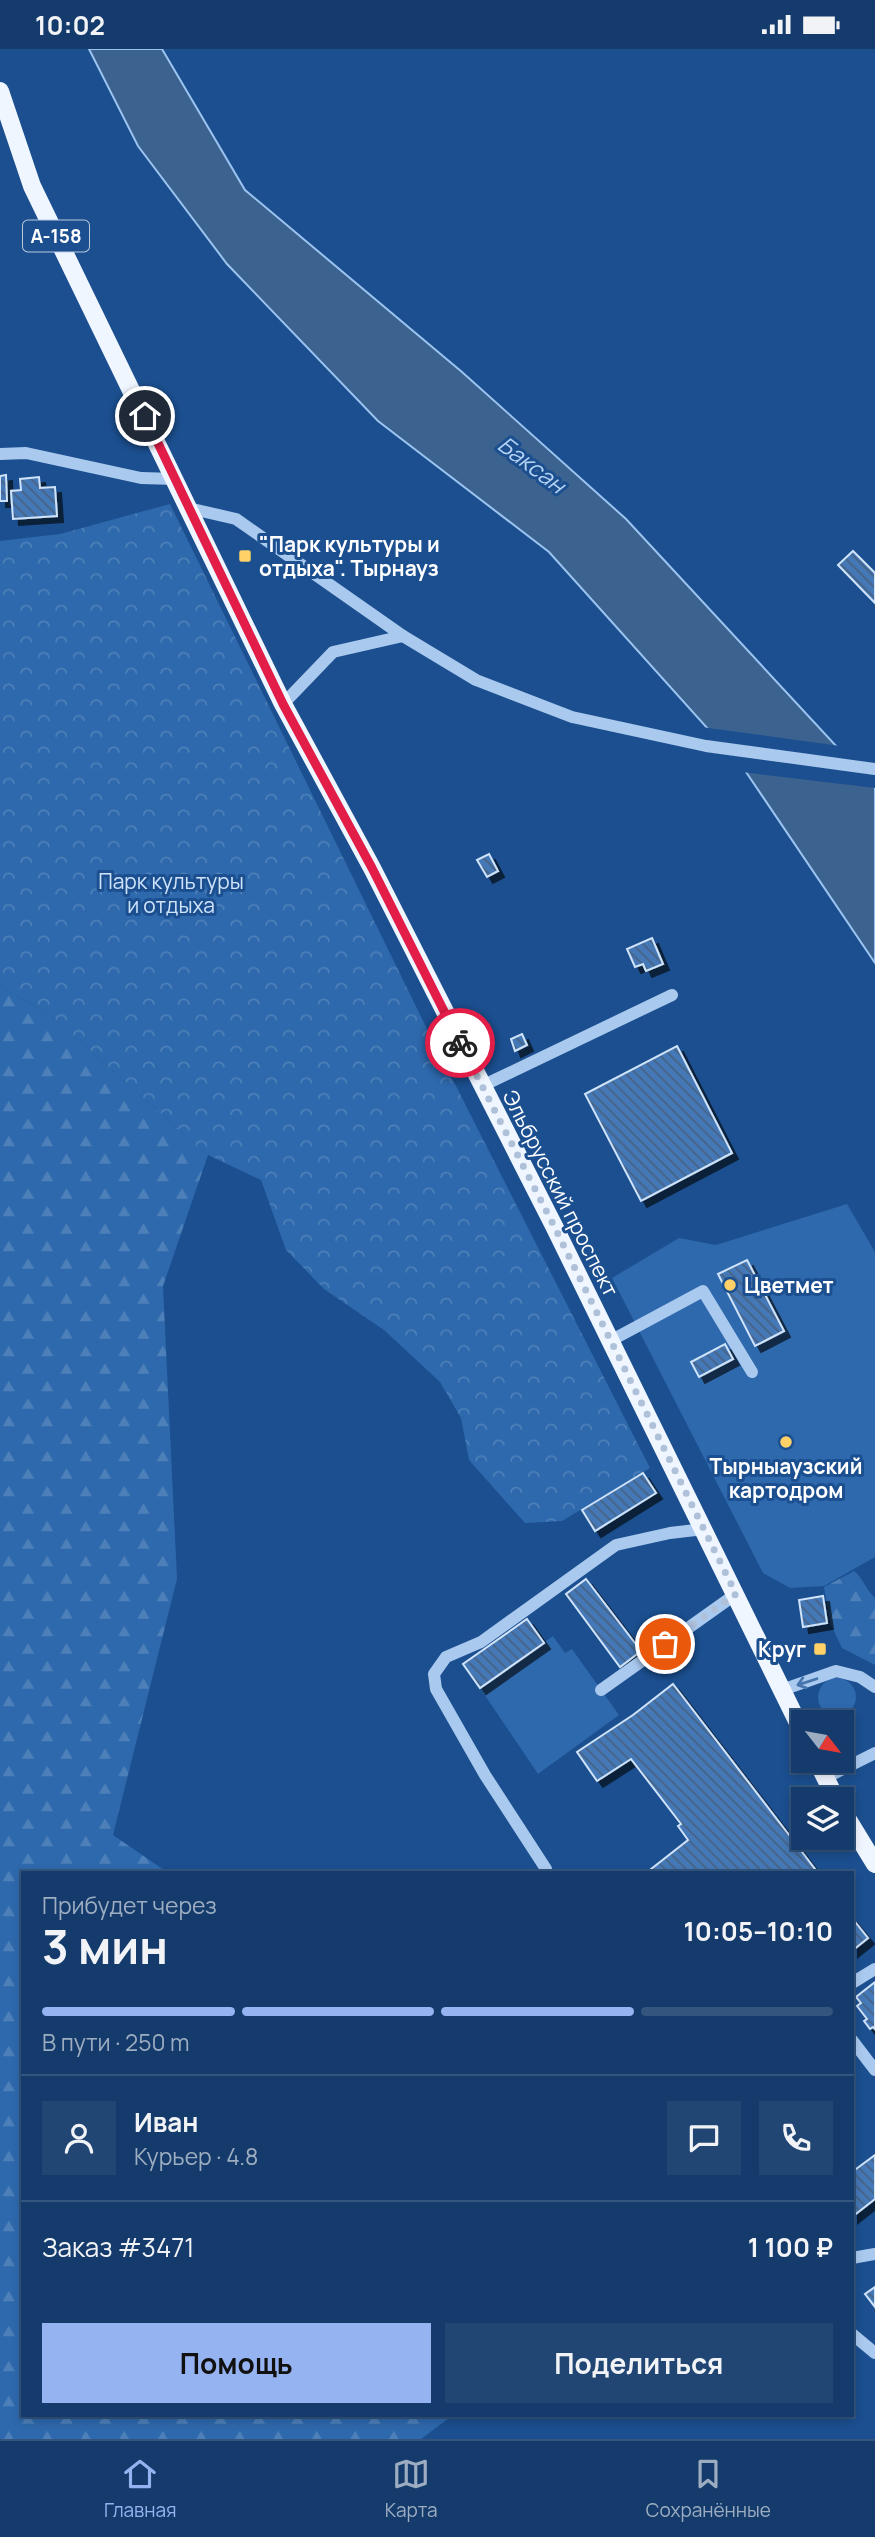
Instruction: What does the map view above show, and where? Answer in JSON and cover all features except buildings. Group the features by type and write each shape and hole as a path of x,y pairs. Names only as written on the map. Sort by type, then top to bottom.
{"main road":[{"name":"Эльбрусский проспект","path":"0,91 33,186 283,704 372,868 704,1529 792,1710"},
{"path":"823,1773 830,1787"},
{"path":"854,1830 875,1864"}],"street":[{"path":"0,454 26,453 141,478 175,479"},
{"path":"188,508 236,519 403,636 477,680 572,717 706,746 872,768"},
{"path":"283,704 333,652 403,636"},
{"path":"482,1086 672,995"},
{"path":"610,1341 703,1291 752,1372"},
{"path":"546,1869 485,1775 436,1689 434,1674 446,1657 481,1642 616,1545 670,1533 704,1529"},
{"path":"601,1690 736,1594"},
{"path":"782,1690 836,1671 860,1677 875,1687"},
{"path":"825,1778 875,1753"},
{"path":"854,1982 875,1969"},
{"path":"854,2043 875,2070"},
{"path":"854,2258 875,2254"},
{"path":"854,2336 875,2353"}],"green space":[{"name":"Парк культуры и отдыха","path":"170,504 428,1031 650,1468 562,1521 525,1523 469,1460 461,1418 440,1382 384,1330 324,1289 286,1250 261,1180 208,1155 49,1014 0,986 0,541 60,534"},
{"path":"0,986 49,1014 208,1155 163,1286 177,1579 113,1835 166,1871 21,1871 21,2417 450,2417 421,2439 0,2439"},
{"name":"Тырныаузский картодром","path":"847,1204 875,1252 875,1557 824,1586 790,1588 763,1573 612,1278 679,1238 716,1245"},
{"path":"854,1571 875,1598 875,1665 842,1648 831,1625 824,1587"},
{"path":"553,1636 565,1653 572,1649 619,1715 538,1774 480,1688"},
{"name":"Круг","path":"830,1680 844,1680 854,1690 856,1697 850,1710 824,1710 820,1704 820,1690"}],"water":[{"name":"Баксан","path":"89,49 162,49 245,190 462,372 626,519 875,788 875,963 744,769 549,552 378,421 227,264 138,146"}],"pier":[{"path":"701,727 840,746 875,783 875,788 742,772"}],"way so far":[{"path":"460,1043 736,1594 665,1644"}],"place":[{"name":"\"Парк культуры и отдыха\". Тырнауз","path":"245,556"},
{"name":"Цветмет","path":"730,1285"},
{"name":"Тырныаузский картодром","path":"786,1442"},
{"name":"Круг","path":"820,1649"}],"route":[{"path":"145,416 283,704 372,868 460,1043"}]}
